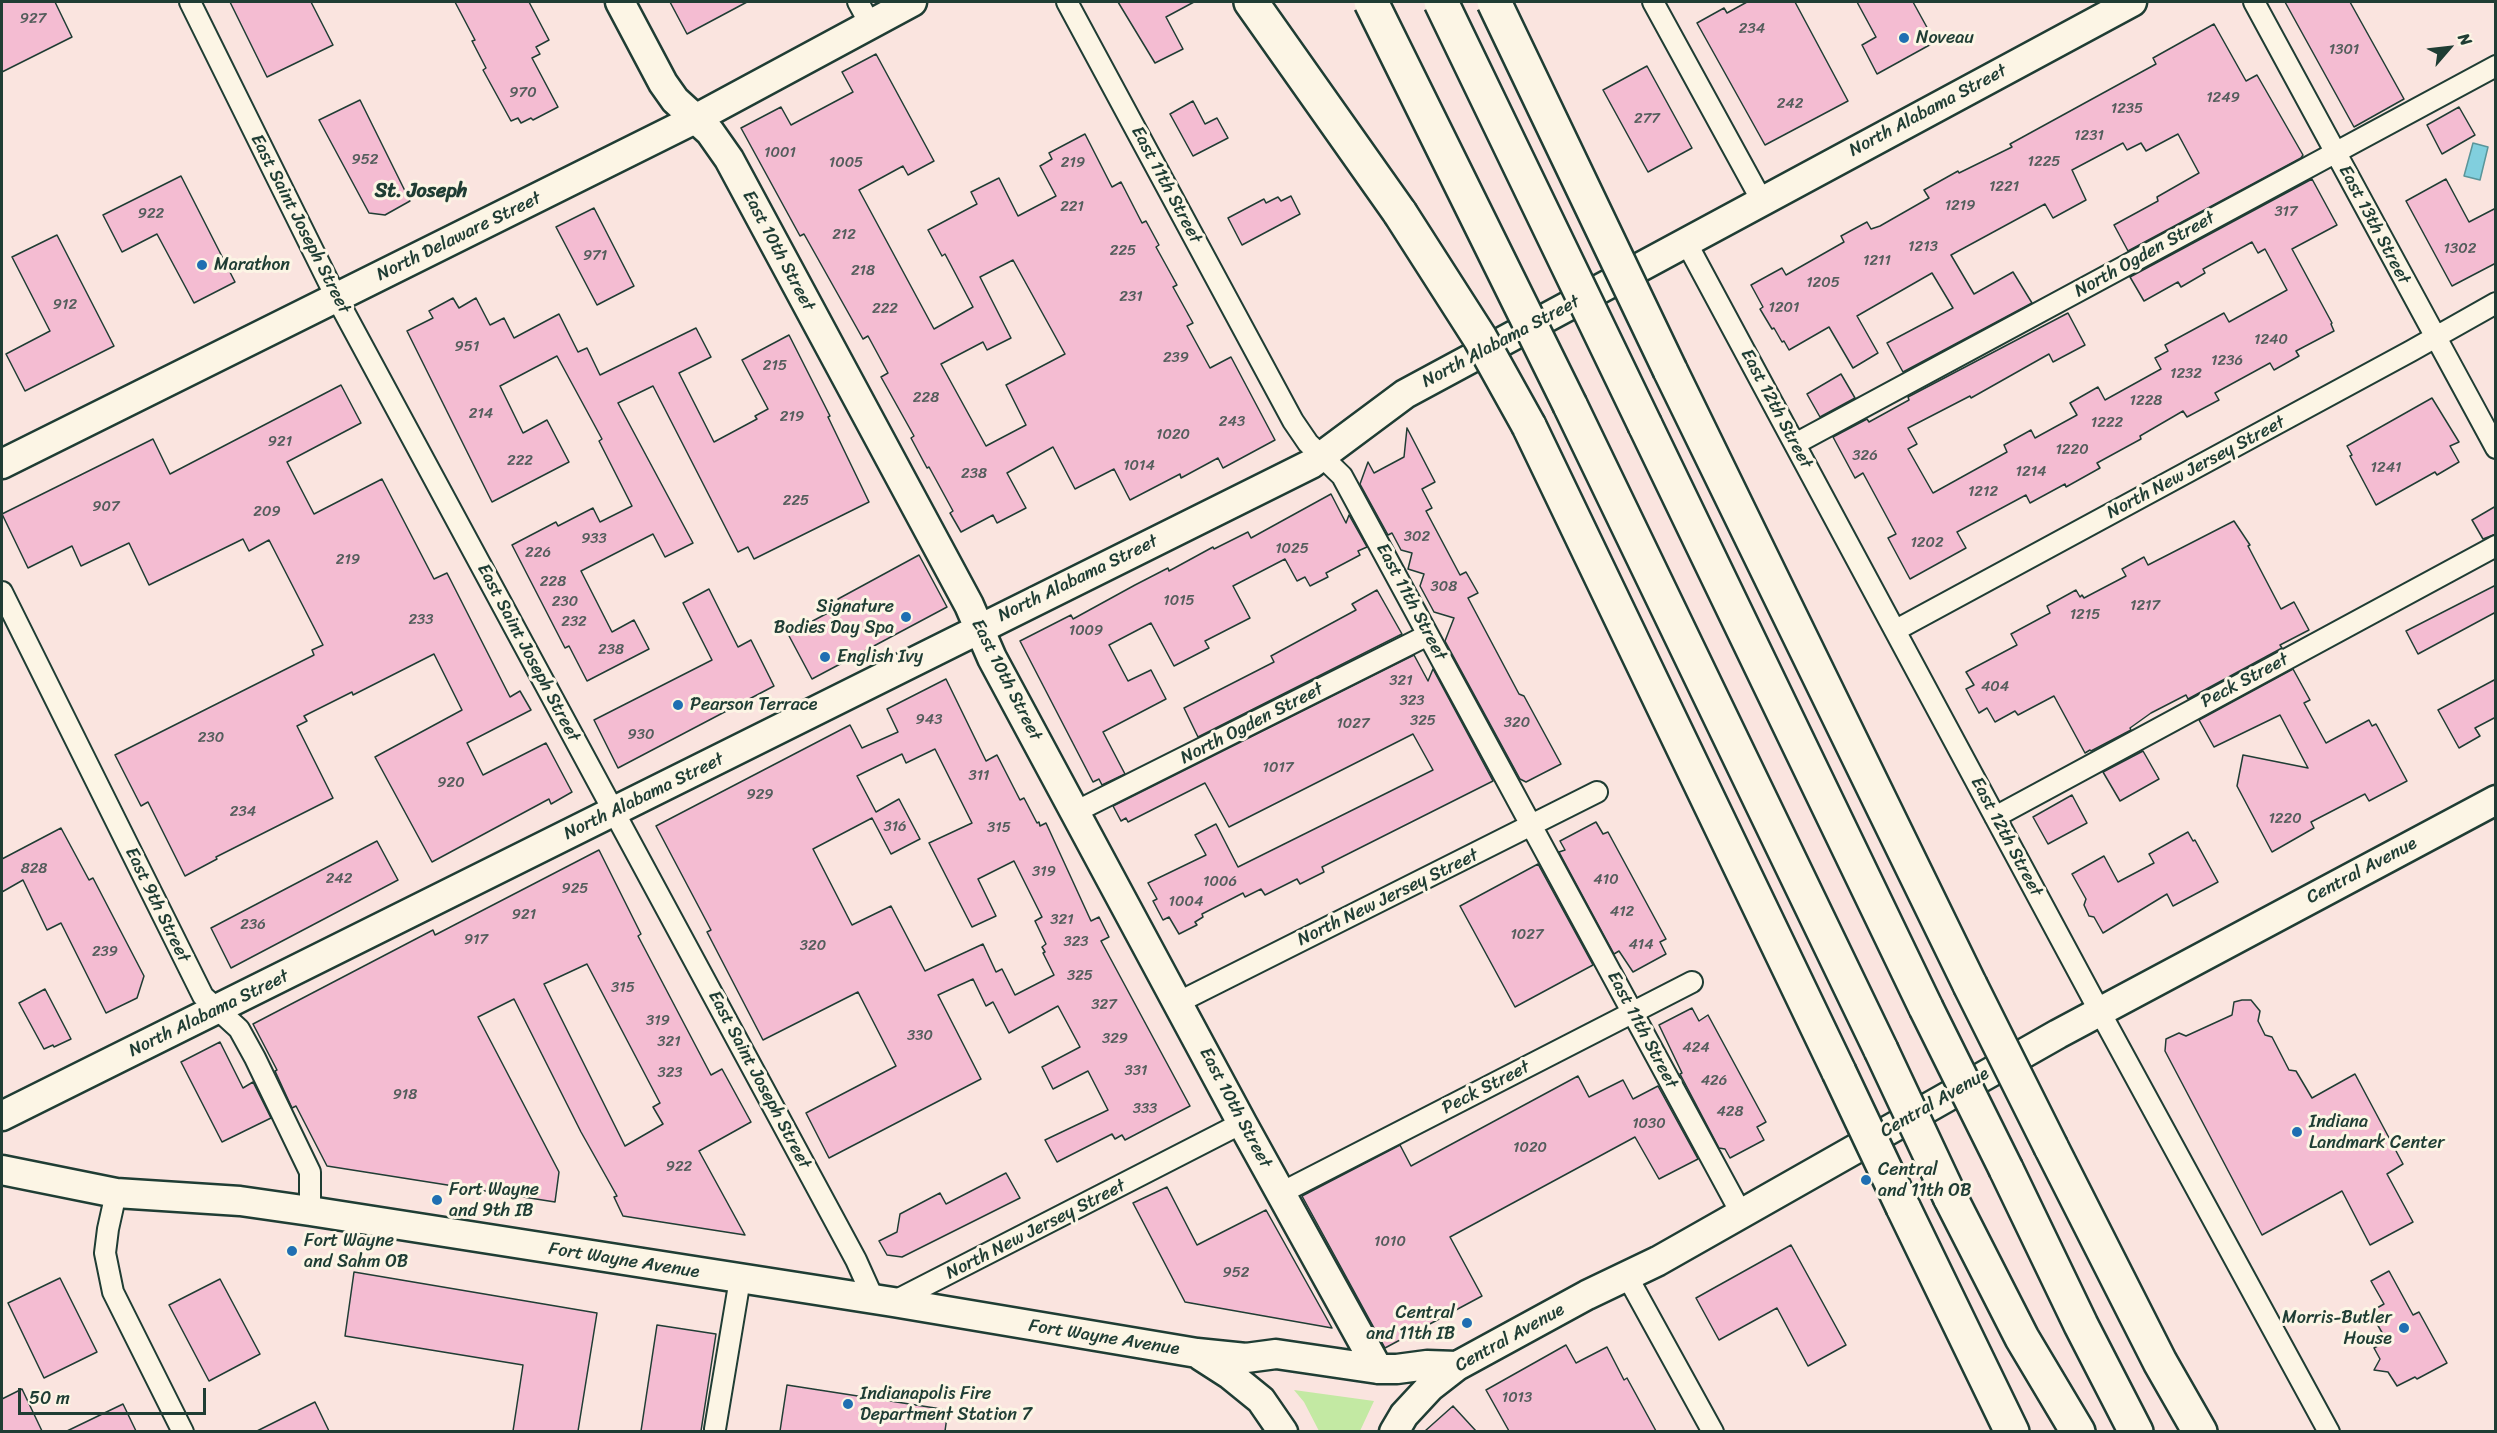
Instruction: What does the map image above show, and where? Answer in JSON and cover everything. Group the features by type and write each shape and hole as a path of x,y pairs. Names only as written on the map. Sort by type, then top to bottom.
{"highway":[{"path":"1251,2 1400,213 1476,330 1529,426 2012,1431"},
{"path":"1371,2 1570,405 1950,1197 2022,1338 2059,1403 2078,1431"},
{"path":"1440,2 2080,1325 2136,1431"},
{"path":"1494,2 1670,370 1970,986 2160,1362 2200,1431"},
{"path":"2022,1338 2061,1431"}],"main road":[{"name":"East 10th Street","path":"620,2 663,83 675,100 710,132 729,159 969,605 989,652 1242,1123 1378,1369"},
{"name":"North Delaware Street","path":"2,464 695,119 864,13 912,2"},
{"name":"North Alabama Street","path":"2,1116 1323,456 1405,394 2132,2"},
{"name":"Central Avenue","path":"1394,1431 1404,1415 1430,1387 1458,1366 1658,1261 1974,1081 2496,800"},
{"name":"Fort Wayne Avenue","path":"2,1170 116,1193 240,1201 310,1211 884,1301 1197,1353 1246,1358 1276,1354 1398,1370 1427,1365 1458,1366"},
{"path":"1197,1353 1229,1374 1261,1400 1283,1431"},
{"name":"Fort Wayne Avenue","path":"1246,1358 1268,1370 1383,1389 1401,1388 1425,1382 1458,1366"}],"street":[{"name":"East Saint Joseph Street","path":"190,2 336,297 856,1260 884,1301"},
{"name":"East 11th Street","path":"1067,2 1293,421 1308,443 1342,476 1741,1213"},
{"path":"1653,2 1762,201"},
{"name":"East 13th Street","path":"2254,2 2496,448"},
{"name":"North Ogden Street","path":"1795,444 2496,66"},
{"name":"East 12th Street","path":"1686,242 2100,1012 2329,1431"},
{"name":"North New Jersey Street","path":"1896,630 2496,303"},
{"name":"Peck Street","path":"1995,817 2496,546"},
{"name":"East 9th Street","path":"2,592 198,987 203,996 239,1029 310,1172 310,1211"},
{"name":"North Ogden Street","path":"1075,812 1428,635"},
{"name":"North New Jersey Street","path":"1178,1003 1597,792"},
{"name":"Peck Street","path":"1281,1193 1692,982"},
{"name":"North New Jersey Street","path":"884,1301 1242,1123"},
{"path":"116,1193 105,1253 113,1292 183,1431"},
{"path":"1627,1276 1713,1431"},
{"path":"715,1429 740,1279"}],"green space":[{"path":"1294,1390 1374,1401 1360,1431 1319,1431 1304,1402"}],"water":[{"path":"2473,143 2488,147 2480,180 2464,176"}],"building":[{"path":"2,2 55,2 72,37 2,72"},
{"path":"230,2 311,2 333,45 267,77"},
{"path":"455,2 529,2 549,40 536,47 540,54 532,58 558,107 533,120 531,118 521,123 518,118 511,121 483,70 486,68 472,41 475,40"},
{"path":"670,2 747,2 687,34"},
{"path":"1118,2 1194,2 1166,17 1183,49 1155,63"},
{"path":"1747,2 1795,2 1848,101 1765,145 1697,23 1724,8 1727,13"},
{"name":"Noveau","path":"1857,2 1913,2 1935,42 1877,74 1862,45 1876,37"},
{"path":"2285,2 2350,2 2404,99 2354,127"},
{"path":"2214,24 2246,81 2257,75 2303,155 2301,158 2128,251 2114,225 2158,201 2157,197 2199,173 2178,134 2146,151 2141,143 2127,150 2123,143 2072,170 2086,200 2053,218 2045,204 1951,255 1974,294 2013,272 2032,303 1903,372 1887,343 1953,308 1932,273 1857,316 1878,353 1853,368 1829,327 1789,350 1774,328 1772,329 1760,309 1763,307 1751,285 1782,268 1786,275 1844,242 1841,236 1867,222 1871,229 1880,226 1929,198 1924,190 1958,171 1959,173 2012,147 2010,144 2156,64 2153,58"},
{"path":"876,54 934,161 908,175 903,166 859,190 934,329 973,307 945,254 942,256 928,230 977,204 971,192 999,178 1018,216 1056,196 1040,166 1052,159 1049,153 1085,134 1112,187 1121,182 1142,223 1146,221 1159,245 1156,247 1177,285 1173,287 1193,323 1187,326 1210,368 1231,357 1275,440 1223,468 1218,458 1181,478 1180,474 1130,500 1114,469 1075,489 1053,447 1007,473 1026,508 997,523 993,515 961,532 950,513 953,511 929,467 927,468 911,438 914,436 881,377 888,373 868,336 863,339 804,234 800,236 741,128 781,107 791,125 853,92 842,72","holes":["1013,260 1065,354 1006,385 1026,425 986,446 941,364 983,342 987,350 1011,338 980,277"]},
{"path":"1647,66 1692,148 1648,172 1603,90"},
{"path":"360,100 410,201 385,215 369,213 319,120"},
{"path":"1193,101 1205,124 1217,118 1228,138 1193,156 1170,114"},
{"path":"2459,107 2475,135 2442,154 2427,125"},
{"path":"181,176 235,282 194,303 157,234 122,252 103,215"},
{"path":"2312,179 2337,225 2292,249 2332,323 2334,331 2296,351 2299,356 2274,370 2270,363 2215,393 2219,400 2187,417 2183,411 2140,436 2141,439 2097,463 2100,468 2066,487 2065,484 2030,503 2026,495 1957,532 1966,548 1910,579 1888,538 1896,534 1863,473 1855,478 1833,437 1867,419 1869,422 1909,400 1908,397 2068,313 2085,345 2053,362 2049,354 1971,398 1970,396 1908,428 1917,444 1908,449 1933,493 2007,452 2004,445 2031,430 2035,438 2077,415 2070,403 2098,387 2105,400 2161,369 2155,358 2168,351 2165,345 2224,313 2229,322 2287,290 2265,249 2258,253 2252,242 2203,269 2205,273 2181,287 2178,282 2144,301 2130,277"},
{"path":"2446,179 2469,222 2496,208 2496,263 2452,286 2406,201"},
{"path":"1291,196 1300,214 1242,245 1228,218 1264,199 1266,203 1278,197 1281,201"},
{"path":"594,208 634,286 597,305 556,227"},
{"path":"57,235 114,346 25,391 6,354 50,331 12,257"},
{"path":"453,298 459,308 476,298 490,325 504,318 514,338 559,314 578,352 587,348 600,375 696,328 711,357 679,373 714,442 757,419 755,416 768,409 742,360 789,335 830,416 828,417 869,502 754,559 748,547 738,552 653,386 618,403 693,543 665,557 653,534 581,571 612,632 634,620 649,649 587,681 569,646 565,648 512,545 556,522 558,526 593,508 600,522 632,506 599,441 602,439 557,356 500,386 523,433 547,420 569,462 492,502 407,331 433,318 429,311"},
{"path":"1841,374 1855,398 1820,417 1807,394"},
{"path":"341,385 361,423 287,462 314,514 382,479 434,579 447,573 510,697 520,691 531,710 467,743 483,775 546,743 572,792 551,804 549,799 432,862 375,757 462,710 434,654 353,695 352,692 304,716 307,721 297,726 333,798 216,857 217,859 185,876 148,802 141,806 115,755 314,655 312,650 323,645 269,540 249,551 243,539 149,585 129,543 81,566 72,546 28,568 2,514 153,439 170,474"},
{"path":"2432,398 2459,442 2450,446 2459,462 2437,475 2435,472 2376,505 2347,446"},
{"path":"1407,428 1435,482 1422,489 1432,508 1426,511 1460,575 1466,572 1478,593 1468,598 1519,694 1524,696 1561,764 1526,782 1520,779 1445,641 1454,618 1434,612 1420,586 1424,574 1408,569 1412,553 1401,550 1392,533 1388,535 1360,484 1368,462 1374,473 1404,457"},
{"path":"1331,494 1346,523 1349,515 1367,547 1358,551 1360,555 1326,573 1328,577 1310,586 1305,577 1297,581 1285,559 1233,586 1250,618 1205,641 1209,648 1174,666 1151,623 1109,645 1128,681 1151,670 1166,699 1103,732 1125,774 1102,785 1099,779 1093,782 1020,641 1071,615 1073,619 1168,568 1169,571 1213,547 1214,549 1248,532 1251,538"},
{"path":"2496,506 2496,534 2483,539 2472,520"},
{"path":"2234,521 2250,545 2248,546 2281,609 2294,602 2309,630 2280,645 2282,648 2188,699 2186,695 2151,713 2130,728 2131,730 2085,753 2054,696 2018,715 2015,711 1995,722 1987,708 1979,713 1966,689 1974,685 1966,672 2017,645 2011,634 2050,613 2047,606 2076,590 2080,597 2082,595 2084,598 2126,576 2122,569 2144,557 2148,565"},
{"path":"919,555 947,607 812,679 788,634 841,606 838,599"},
{"path":"2496,585 2496,612 2418,654 2406,631"},
{"name":"Pearson Terrace","path":"709,589 738,647 751,640 774,686 618,768 594,720 712,660 683,603"},
{"path":"1377,590 1402,634 1198,737 1184,708 1274,662 1271,656 1356,610 1352,604"},
{"path":"1414,655 1428,681 1433,669 1493,781 1322,867 1324,872 1300,884 1297,879 1265,895 1261,889 1245,897 1243,893 1202,914 1203,917 1195,922 1197,925 1179,934 1169,917 1163,920 1153,901 1157,899 1148,883 1206,855 1195,835 1216,824 1238,867 1433,770 1413,734 1229,827 1205,783 1128,822 1126,818 1121,821 1113,806"},
{"path":"2293,669 2310,700 2304,703 2326,743 2369,720 2372,726 2376,724 2407,781 2369,801 2365,794 2311,822 2314,828 2272,852 2237,786 2243,755 2308,768 2280,715 2214,747 2199,720"},
{"path":"946,679 986,761 997,755 1020,800 1024,798 1040,826 1046,823 1091,921 1099,917 1109,937 1101,941 1190,1106 1125,1140 1122,1135 1115,1139 1112,1134 1057,1162 1045,1140 1108,1110 1088,1071 1053,1089 1042,1067 1080,1047 1058,1006 1009,1033 993,1002 986,1006 973,979 938,995 981,1079 829,1158 806,1113 896,1066 858,992 763,1040 707,932 711,930 656,826 850,725 862,748 898,732 887,709","holes":["935,749 972,823 929,843 972,927 996,916 978,879 1014,861 1042,917 1035,921 1046,944 1042,947 1045,952 1043,953 1054,975 1015,995 1002,969 996,972 983,944 925,971 891,906 852,925 813,849 872,818 891,854 920,839 899,799 876,812 857,776 902,754 906,763"]},
{"path":"2496,679 2496,717 2475,728 2480,736 2459,748 2438,710"},
{"path":"2143,751 2159,779 2120,801 2103,772"},
{"path":"2072,795 2087,823 2048,844 2033,817"},
{"path":"1596,822 1603,834 1608,832 1666,939 1660,942 1666,954 1633,972 1619,951 1614,954 1559,852 1565,850 1560,841"},
{"path":"61,828 89,880 93,878 144,976 137,998 106,1013 61,923 47,930 23,880 2,892 2,859"},
{"path":"2188,832 2193,841 2195,840 2218,882 2173,906 2167,894 2103,933 2094,917 2089,916 2084,905 2086,899 2072,874 2104,856 2118,882 2154,863 2149,854"},
{"path":"377,841 398,880 231,968 211,928"},
{"path":"599,850 641,934 638,936 711,1075 722,1069 751,1122 699,1151 745,1235 623,1216 614,1197 617,1196 581,1132 514,999 478,1017 559,1172 555,1202 327,1166 296,1106 292,1108 275,1071 277,1070 253,1024 433,930 435,935","holes":["587,964 660,1103 653,1107 663,1124 625,1146 544,984"]},
{"path":"1538,864 1593,965 1515,1007 1460,906"},
{"path":"45,989 71,1039 44,1049 19,1003"},
{"name":"Indiana Landmark Center","path":"2251,1000 2260,1011 2258,1021 2265,1035 2272,1037 2289,1070 2296,1071 2312,1098 2355,1074 2403,1164 2387,1174 2413,1222 2370,1245 2342,1191 2262,1235 2165,1051 2166,1039 2179,1033 2186,1036 2232,1015 2234,1002"},
{"path":"1692,1008 1699,1021 1708,1015 1766,1122 1757,1127 1764,1140 1730,1158 1725,1149 1719,1148 1680,1074 1682,1073 1659,1025"},
{"path":"220,1042 243,1088 253,1082 271,1118 222,1142 181,1062"},
{"path":"1578,1076 1589,1097 1623,1080 1633,1099 1658,1086 1698,1159 1659,1179 1635,1137 1450,1237 1482,1296 1385,1348 1302,1196 1400,1145 1411,1166"},
{"path":"1006,1173 1020,1198 902,1257 887,1255 879,1241 897,1232 900,1214 940,1193 946,1204"},
{"path":"1167,1187 1197,1245 1266,1210 1332,1328 1185,1302 1133,1203"},
{"path":"1791,1245 1846,1345 1808,1366 1777,1308 1719,1340 1696,1298"},
{"name":"Morris-Butler House","path":"2389,1271 2413,1315 2419,1312 2447,1363 2417,1379 2415,1377 2397,1386 2388,1372 2374,1370 2380,1359 2374,1348 2387,1341 2370,1312 2384,1304 2371,1281"},
{"path":"354,1272 597,1313 578,1431 513,1431 523,1365 345,1336"},
{"path":"60,1278 97,1352 44,1378 8,1303"},
{"path":"220,1279 260,1354 209,1381 169,1305"},
{"path":"657,1325 716,1334 701,1431 641,1431"},
{"path":"1566,1345 1576,1363 1607,1347 1624,1380 1627,1378 1656,1431 1509,1431 1486,1390"},
{"name":"Indianapolis Fire Department Station 7","path":"787,1385 948,1410 945,1431 780,1431"},
{"path":"22,1389 42,1431 2,1431 2,1399"},
{"path":"315,1402 329,1431 257,1431"},
{"path":"123,1404 136,1431 67,1431"},
{"path":"1453,1406 1476,1431 1425,1431"}],"place":[{"name":"Noveau","path":"1904,38"},
{"name":"Marathon","path":"202,265"},
{"name":"Signature Bodies Day Spa","path":"906,617"},
{"name":"English Ivy","path":"825,657"},
{"name":"Pearson Terrace","path":"678,705"},
{"name":"Indiana Landmark Center","path":"2297,1132"},
{"name":"Central and 11th OB","path":"1866,1180"},
{"name":"Fort Wayne and 9th IB","path":"437,1200"},
{"name":"Fort Wayne and Sahm OB","path":"292,1251"},
{"name":"Central and 11th IB","path":"1467,1323"},
{"name":"Morris-Butler House","path":"2404,1328"},
{"name":"Indianapolis Fire Department Station 7","path":"848,1404"}],"district":[{"name":"St. Joseph","path":"421,192"}]}
